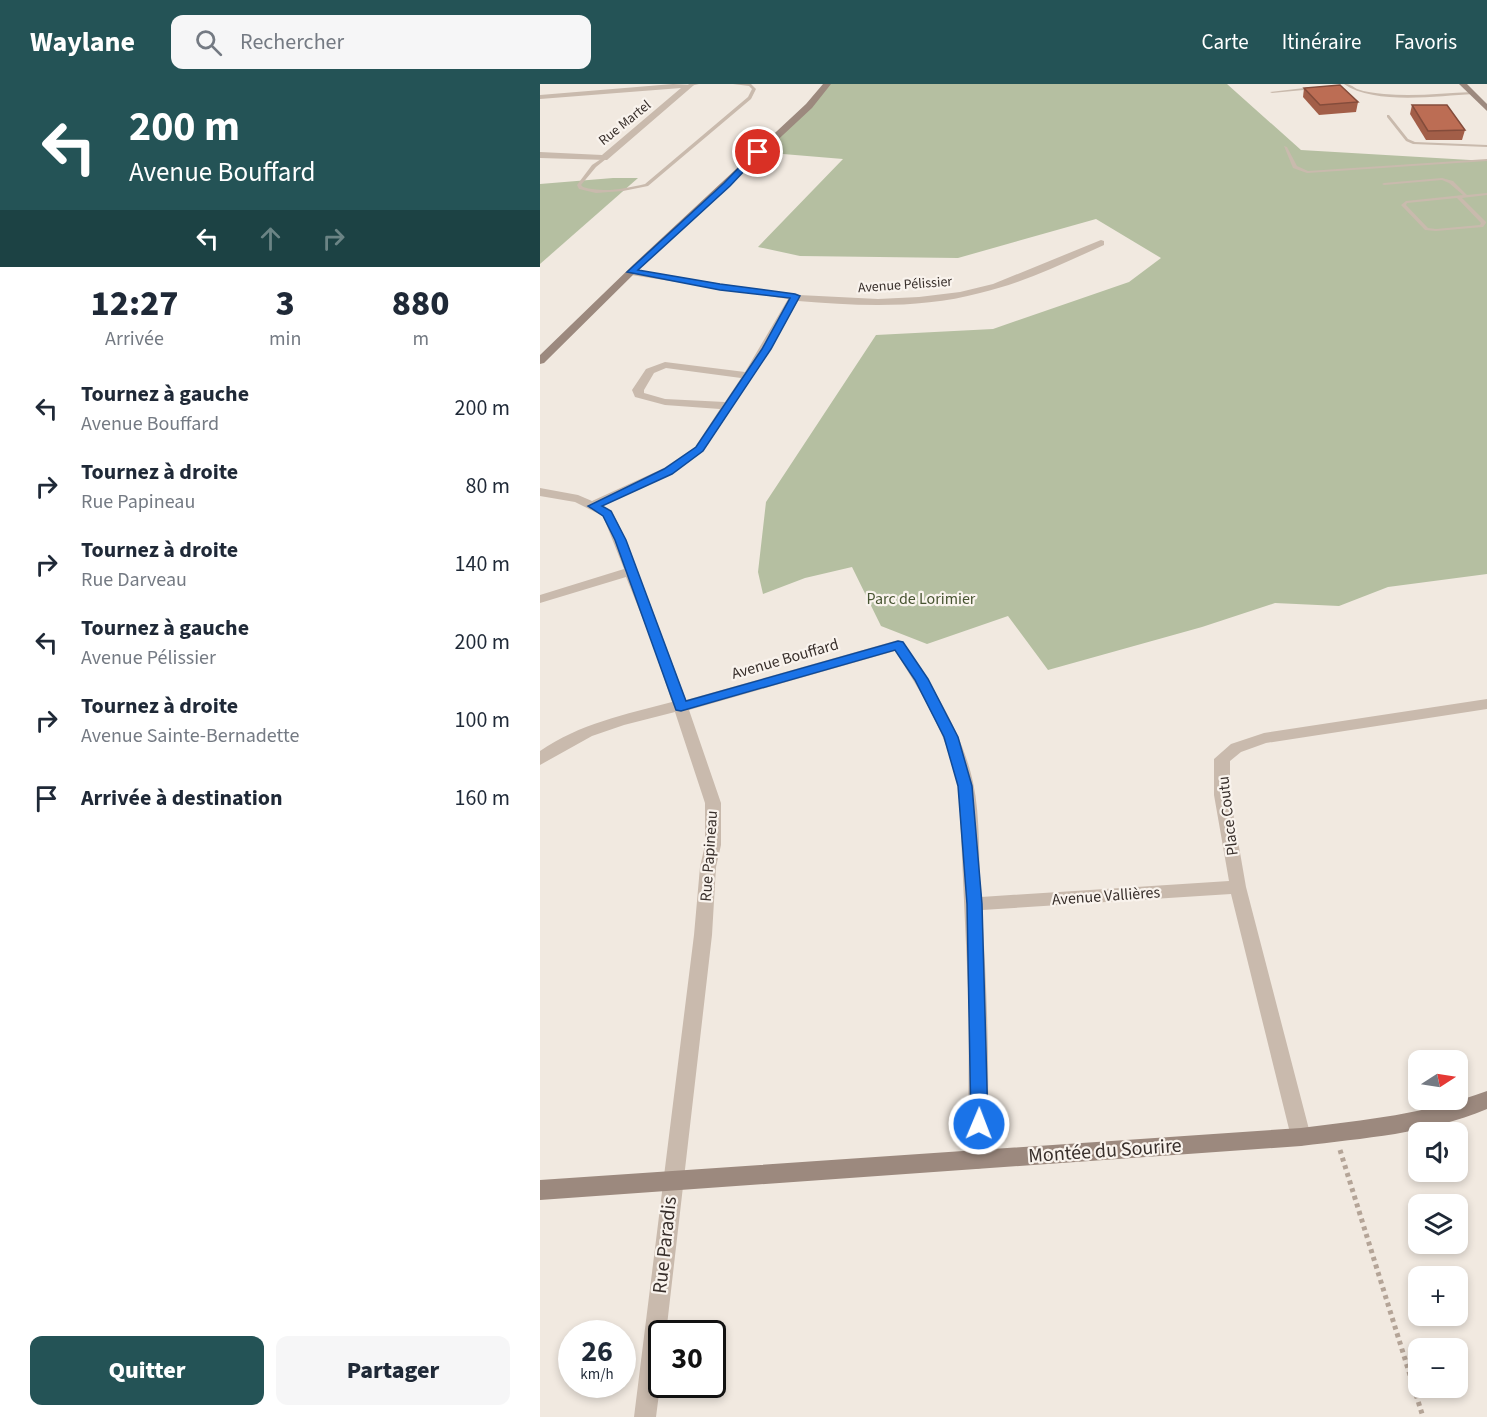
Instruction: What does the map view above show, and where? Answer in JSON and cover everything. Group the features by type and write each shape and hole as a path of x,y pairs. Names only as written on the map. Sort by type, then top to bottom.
{"street":[{"path":"540,97 690,84"},
{"name":"Rue Martel","path":"604,158 690,84"},
{"path":"540,361 809,106 827,84"},
{"path":"1463,84 1487,109"},
{"path":"540,155 604,158"},
{"name":"Avenue Pélissier","path":"632,272 730,288 871,303 960,295 1048,266 1101,243"},
{"path":"594,506 668,471 699,449 766,349 795,296"},
{"path":"729,406 665,402 639,395 638,390 650,370 665,365 747,376"},
{"name":"Rue Papineau","path":"540,492 578,499 608,514 632,571 642,604 658,639 713,803 713,844 708,867 703,935 672,1180"},
{"path":"540,599 632,571"},
{"name":"Avenue Bouffard","path":"540,759 573,737 592,729 673,707 681,707 898,645 921,679 951,737 962,771 975,904"},
{"name":"Place Coutu","path":"1301,1137 1238,887 1222,795 1222,759 1236,748 1264,738 1487,704"},
{"name":"Avenue Vallières","path":"975,904 1238,887"},
{"path":"975,904 980,1089 978,1160"},
{"name":"Montée du Sourire","path":"540,1190 884,1168 1301,1137 1463,1112 1487,1100"},
{"name":"Rue Paradis","path":"645,1417 672,1180"}],"lane":[{"path":"690,84 698,84"},
{"path":"604,158 594,166 579,185 581,188 596,192 646,185 750,98 754,89 750,85 735,84"},
{"path":"1336,86 1346,85 1357,90 1383,95 1473,93"},
{"path":"1272,92 1315,88"},
{"path":"1388,116 1407,140 1414,143 1487,146"},
{"path":"1285,147 1295,167 1307,172 1487,160"},
{"path":"1384,184 1443,179 1451,182 1466,196"},
{"path":"1458,197 1484,223 1481,226 1427,229 1403,205 1406,202 1487,194"}],"path":[{"path":"1335,1132 1422,1417"}],"green space":[{"name":"Parc de Lorimier","path":"827,84 1227,84 1301,150 1487,161 1487,574 1388,587 1339,606 1275,603 1202,627 1048,670 1008,616 927,644 881,626 852,567 805,578 763,594 758,572 766,502 876,335 993,329 1129,282 1161,258 1096,219 958,258 800,256 758,247 843,159 758,152"},
{"path":"638,178 540,264 540,184"}],"building":[{"path":"1340,85 1358,102 1320,105 1304,88"},
{"path":"1412,105 1447,105 1465,130 1428,131"}],"route":[{"path":"758,152 632,272 720,287 795,296 766,349 699,449 668,471 594,506 608,514 620,540 681,707 898,645 921,679 951,737 965,786 975,904 979,1124"}]}
